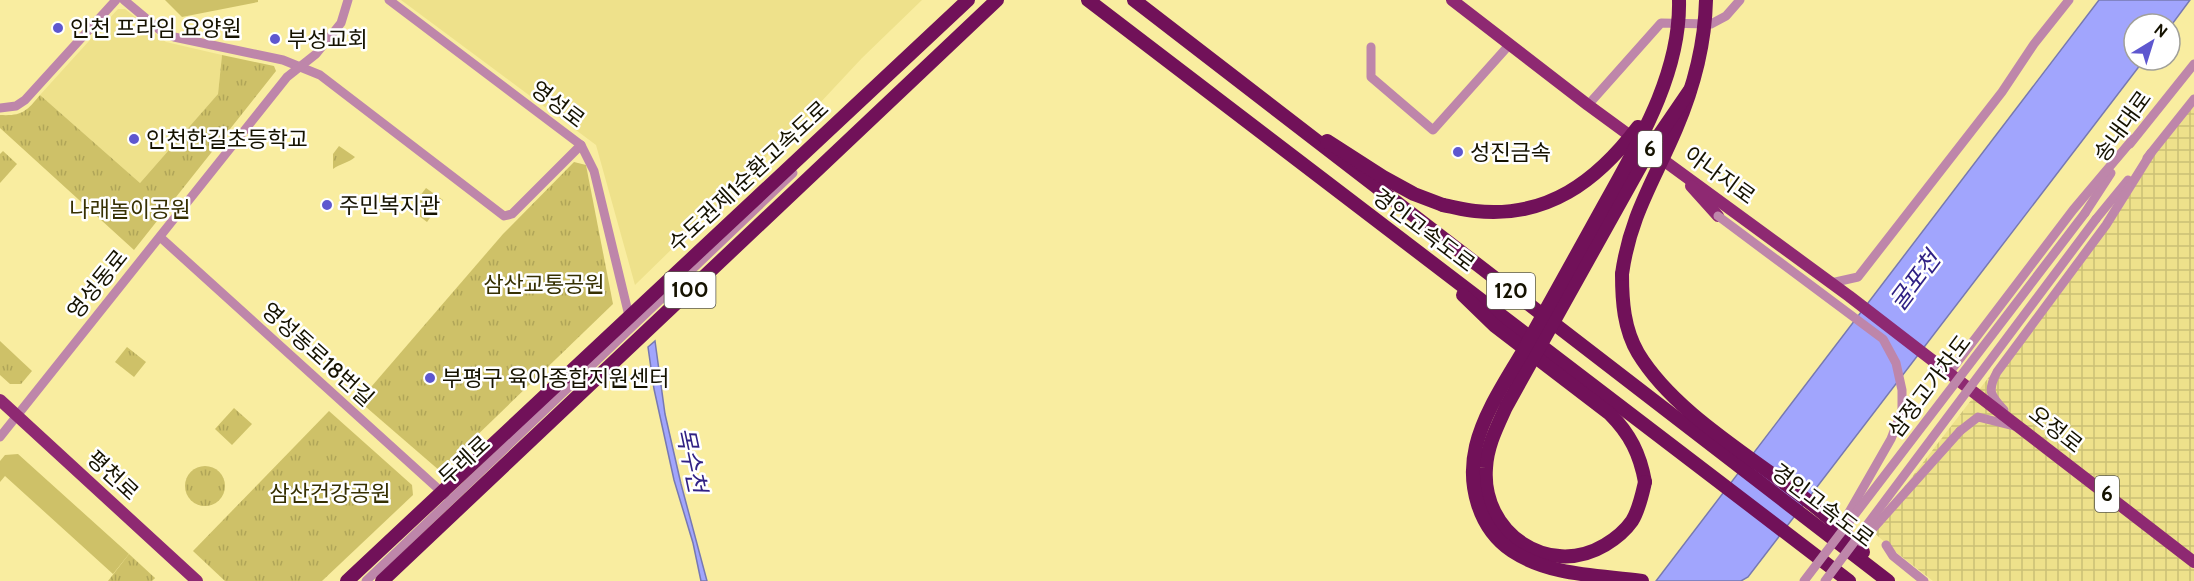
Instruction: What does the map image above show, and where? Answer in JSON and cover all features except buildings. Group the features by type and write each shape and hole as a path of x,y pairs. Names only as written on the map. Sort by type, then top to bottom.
{"highway":[{"name":"수도권제1순환고속도로","path":"347,581 968,0"},
{"name":"수도권제1순환고속도로","path":"382,581 997,0"},
{"name":"경인고속도로","path":"1088,0 1849,581"},
{"name":"경인고속도로","path":"1134,0 1728,459 1890,581"},
{"path":"1642,581 1550,569 1534,564 1510,550 1491,532 1480,513 1474,491 1473,470 1476,446 1494,402 1632,155 1654,107 1675,44 1679,0"},
{"path":"1706,0 1700,56 1690,90 1676,128 1638,208 1629,235 1622,274 1622,299 1626,326 1638,352 1655,378 1676,399 1825,514 1890,581"},
{"path":"1421,253 1495,326 1610,414 1623,427 1638,453 1645,482 1641,500 1632,520 1618,537 1596,550 1572,556 1550,556 1527,547 1501,522 1492,506 1485,470 1488,450 1506,407 1651,147 1690,90"},
{"path":"1294,123 1344,150 1393,183 1414,194 1443,205 1475,211 1503,212 1529,208 1559,198 1586,182 1609,163 1654,107"}],"main road":[{"name":"아나지로","path":"1452,0 1588,105 1849,296 1949,373"},
{"path":"1672,165 1718,216"},
{"name":"오정로","path":"1949,373 2194,562"},
{"name":"평천로","path":"0,400 197,581"}],"street":[{"path":"0,108 16,106 25,100 116,0"},
{"path":"124,0 161,32 174,38 283,60 320,75 504,216 512,214 581,146"},
{"name":"영성동로","path":"0,437 287,77 316,54 341,23 348,0"},
{"name":"영성로","path":"389,0 581,146 594,171 632,328"},
{"path":"1588,105 1661,23 1711,24 1726,16 1740,0"},
{"path":"1831,283 1858,277 2002,92 2034,44 2069,0"},
{"path":"1371,47 1371,77 1433,130 1510,44"},
{"name":"송내대로","path":"2085,213 2133,139 2194,64"},
{"name":"송내대로","path":"2096,219 2194,99"},
{"path":"1949,373 2073,210 2133,139"},
{"path":"2019,427 1992,398 1990,386 1997,372 2106,225 2151,153"},
{"name":"두레로","path":"366,581 793,173"},
{"name":"삼정고가차도","path":"1804,581 2085,213"},
{"path":"1718,216 1883,339 1896,363 1902,390 1902,411 1891,439 1831,546"},
{"name":"삼정고가차도","path":"1825,581 2096,219"},
{"name":"영성동로18번길","path":"160,237 450,500"},
{"path":"1843,557 1866,537 1959,431 1978,417 2019,427"},
{"path":"1886,545 1893,556 1924,581"}],"shaded area":[{"path":"401,0 922,0 862,58 805,119 635,285 596,145"},
{"name":"인천한길초등학교","path":"118,9 125,9 166,42 222,55 218,94 140,183 40,95"},
{"path":"2194,100 2194,581 1933,581 1871,530 2106,225 2151,153"}],"green space":[{"path":"165,0 258,0 258,2 182,17"},
{"name":"나래놀이공원","path":"222,55 274,66 276,71 134,250 0,128 0,115 14,115 23,112 40,95 140,183 218,94"},
{"path":"339,146 355,157 333,169 333,154"},
{"path":"3,151 17,164 0,183 0,154"},
{"name":"삼산교통공원","path":"574,162 586,165 613,304 440,471 359,401 503,234"},
{"path":"426,188 443,200 427,222 410,209"},
{"path":"0,341 32,371 21,384 10,384 0,375"},
{"path":"127,347 146,362 134,377 115,362"},
{"path":"234,408 252,424 232,445 215,429"},
{"name":"삼산건강공원","path":"329,411 412,485 413,495 322,581 225,581 193,551"},
{"path":"18,454 129,554 113,574 5,476 0,482 0,461 5,455"},
{"path":"205,466 213,467 219,472 224,478 224,494 219,500 213,505 205,506 197,505 191,500 186,494 185,486 186,478 191,472 197,467"},
{"path":"129,554 155,578 152,581 108,581"}],"water":[{"name":"굴포천","path":"2099,0 2190,0 2181,12 2122,12 2122,72 2135,72 1748,577 1741,581 1656,581"},
{"name":"목수천","path":"655,341 665,414 707,581 701,581 693,543 674,480 654,389 648,347"}],"place":[{"name":"인천 프라임 요양원","path":"58,28"},
{"name":"부성교회","path":"275,39"},
{"name":"인천한길초등학교","path":"134,139"},
{"name":"성진금속","path":"1458,152"},
{"name":"주민복지관","path":"327,205"},
{"name":"부평구 육아종합지원센터","path":"430,378"}]}
